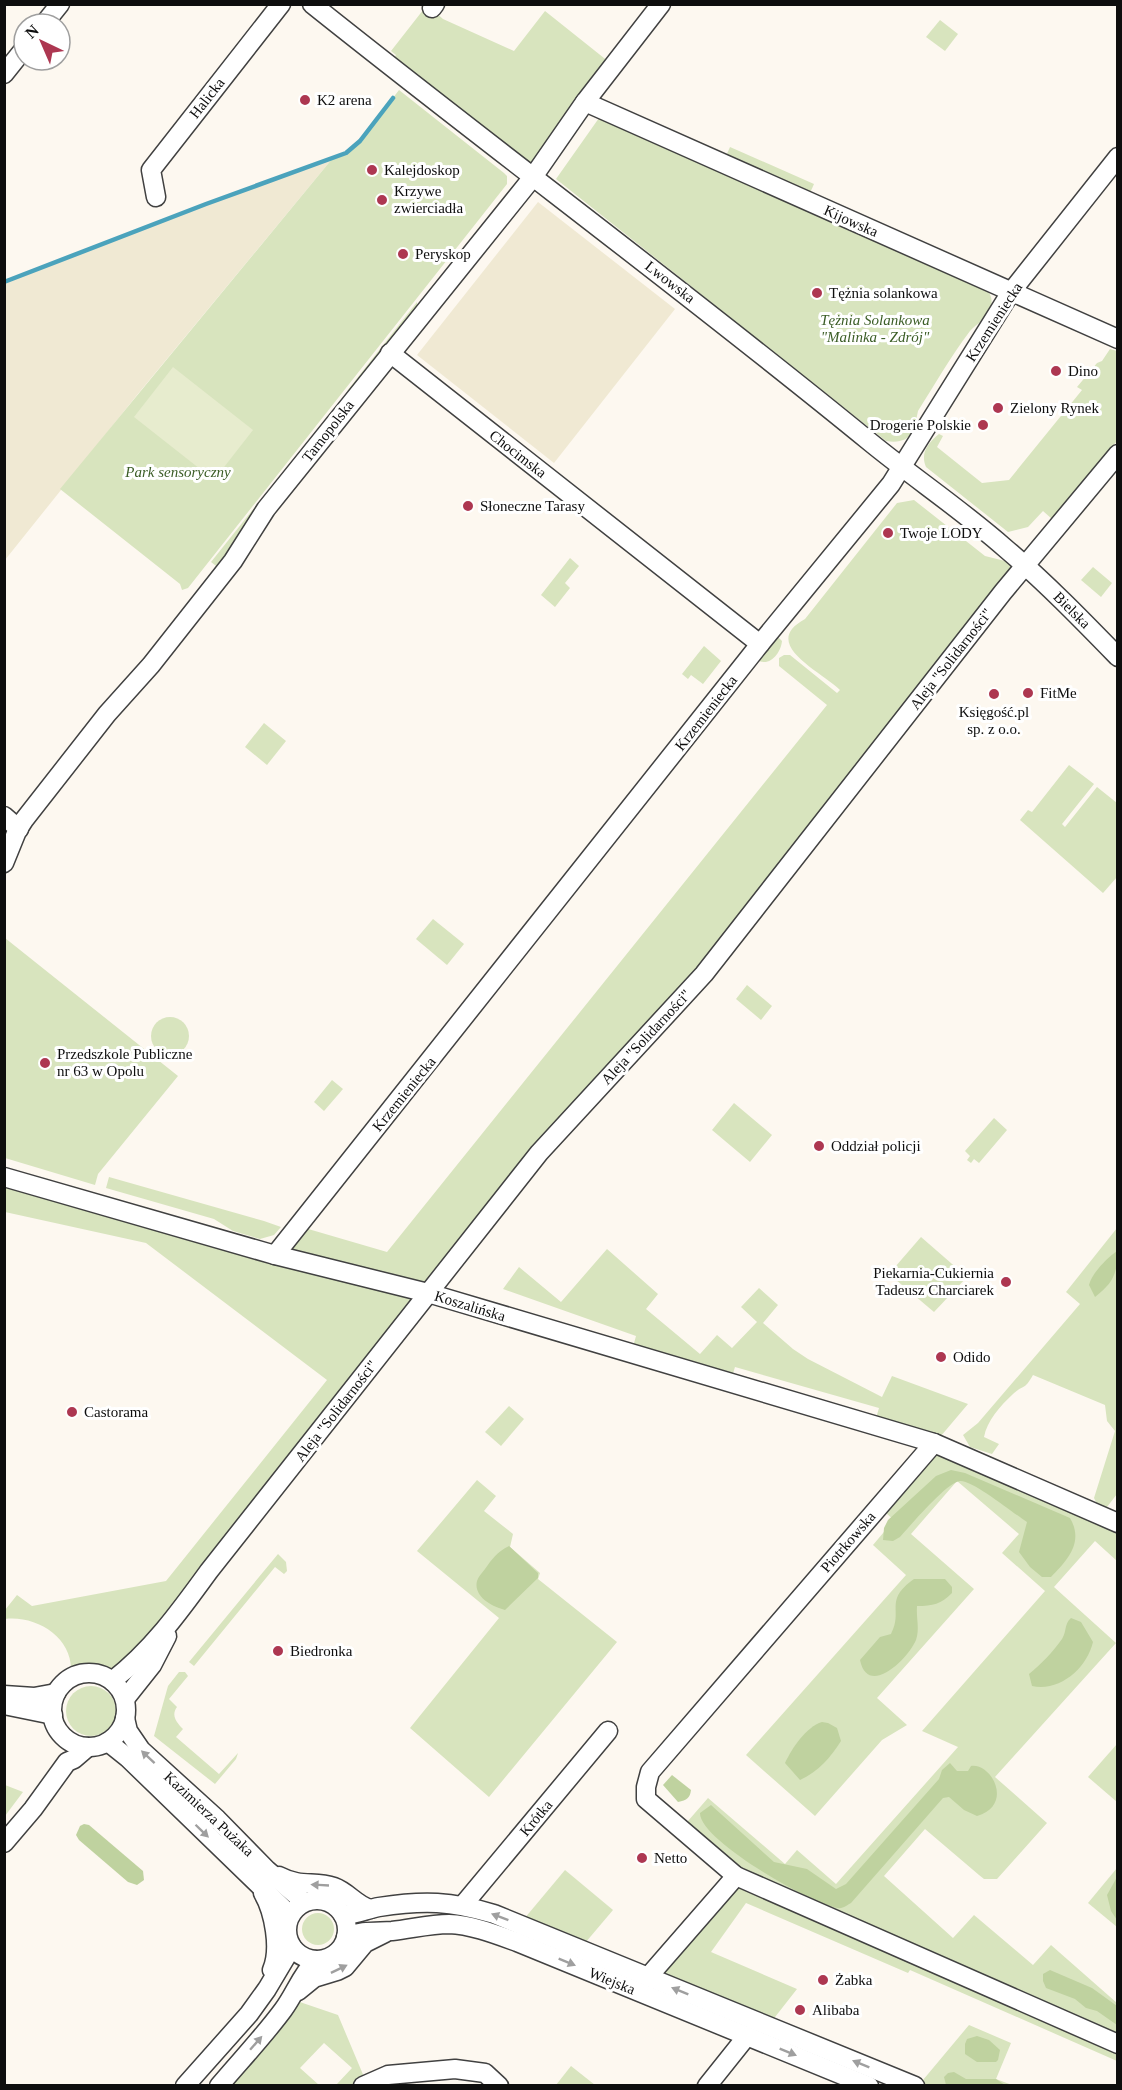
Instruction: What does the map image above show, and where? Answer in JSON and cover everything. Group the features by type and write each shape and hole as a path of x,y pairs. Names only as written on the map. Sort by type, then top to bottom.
{"street":[{"name":"Halicka","path":"156,197 151,170 281,4"},
{"name":"Lwowska","path":"312,4 689,296 1005,548 1024,566"},
{"name":"Tarnopolska","path":"4,864 18,829 107,714 154,661 233,561 266,509 533,177 585,102 661,4"},
{"name":"Kijowska","path":"585,102 1118,339"},
{"name":"Krzemieniecka","path":"275,1255 760,645 891,484 1011,292 1118,156"},
{"name":"Chocimska","path":"390,353 760,645"},
{"name":"Aleja \"Solidarności\"","path":"112,1681 132,1665 174,1619 209,1571 539,1153 704,974 1024,566 1118,454"},
{"name":"Bielska","path":"1024,566 1118,657"},
{"path":"4,816 18,829"},
{"name":"Koszalińska","path":"4,1176 275,1255 428,1293 934,1443"},
{"path":"934,1443 1118,1523"},
{"name":"Piotrkowska","path":"736,1876 646,1799 650,1772 934,1443"},
{"name":"Aleja \"Solidarności\"","path":"125,1700 152,1665 174,1619"},
{"path":"4,1843 33,1809 67,1762 88,1747 108,1742 116,1736 125,1718 125,1700 112,1681 96,1674 79,1675 62,1685 53,1703 56,1726 65,1738 88,1747"},
{"path":"4,1695 34,1697 56,1693"},
{"path":"4,1705 53,1715"},
{"name":"Kazimierza Pużaka","path":"125,1718 128,1731 141,1750 217,1819 290,1916"},
{"name":"Krótka","path":"464,1905 608,1731"},
{"path":"65,1738 67,1762"},
{"name":"Kazimierza Pużaka","path":"108,1742 263,1878 304,1902"},
{"path":"736,1876 1118,2044"},
{"name":"Wiejska","path":"648,1977 736,1876"},
{"path":"267,1989 277,1958 277,1950 271,1909 263,1878 337,1888 360,1905 370,1909"},
{"path":"291,1999 302,1976 316,1960 335,1953 342,1946 346,1937 346,1922 343,1915 330,1903 322,1900 304,1902 296,1908 290,1916 286,1932 292,1947 298,1954 316,1960"},
{"name":"Wiejska","path":"343,1915 422,1902 464,1905 494,1914 915,2085"},
{"name":"Wiejska","path":"346,1937 369,1931 452,1924 490,1933 869,2085"},
{"path":"219,2085 291,1999 310,1980 341,1969 349,1964 365,1943 389,1931"},
{"path":"185,2085 249,2014 292,1947"},
{"path":"707,2085 747,2036"},
{"path":"363,2085 388,2075 455,2069 485,2073 499,2085"}],"shaded area":[{"path":"332,159 137,395 5,560 5,282 206,204"},
{"path":"538,202 675,309 554,463 417,355"}],"green space":[{"path":"427,5 443,19 514,51 545,11 614,66 533,177 389,66 396,55 391,51"},
{"path":"940,20 958,34 945,51 926,37"},
{"name":"Park sensoryczny","path":"399,90 504,173 507,176 507,184 188,588 182,590 180,584 60,489 332,159 346,153 360,141"},
{"name":"Tężnia Solankowa \"Malinka - Zdrój\"","path":"599,118 986,289 991,299 989,313 970,331 950,360 918,411 913,430 906,439 886,441 556,179"},
{"path":"730,147 814,184 810,193 726,156"},
{"path":"417,302 417,313 356,388 347,391"},
{"path":"1110,349 1117,351 1117,441 1052,519 1043,511 1028,527 1008,532 926,467 924,457 926,449 939,434 943,436 937,447 982,483 1009,480 1082,390 1077,387 1097,363 1102,361"},
{"path":"173,367 253,430 214,480 134,417"},
{"path":"262,498 263,507 220,569 211,562"},
{"path":"914,500 985,556 1025,566 704,974 428,1293 121,1691 110,1680 98,1675 77,1676 70,1679 71,1665 68,1653 53,1633 31,1621 5,1619 5,1610 17,1595 32,1606 166,1581 327,1380 146,1243 5,1212 4,1177 282,1252 298,1226 387,1252 827,705 779,666 779,658 790,655 837,693 840,690 798,657 788,638 793,628 805,619 897,503"},
{"path":"570,558 579,566 565,583 570,588 555,607 541,595"},
{"path":"1093,567 1112,583 1101,597 1081,580"},
{"path":"778,637 782,641 777,653 768,662 759,661"},
{"path":"704,646 721,661 703,684 691,675 688,679 682,674"},
{"path":"264,723 286,741 267,765 245,747"},
{"path":"1069,765 1094,784 1062,824 1065,827 1097,787 1117,803 1117,877 1103,893 1020,820 1028,810 1032,812"},
{"path":"433,919 464,944 447,965 416,939"},
{"path":"5,938 178,1076 98,1174 95,1185 5,1158"},
{"path":"747,985 772,1006 761,1020 736,999"},
{"path":"170,1017 184,1022 189,1036 184,1050 170,1055 156,1050 151,1036 156,1022"},
{"path":"332,1080 343,1089 324,1111 314,1102"},
{"path":"734,1103 772,1135 750,1162 712,1130"},
{"path":"994,1118 1007,1130 979,1163 974,1159 971,1163 967,1160 970,1156 965,1151"},
{"path":"109,1177 281,1227 274,1235 260,1239 233,1231 214,1219 106,1188"},
{"path":"1117,1228 1117,1494 1107,1507 1098,1506 1094,1498 1115,1431 1107,1421 1105,1405 1033,1375 1026,1385 1003,1404 988,1425 984,1437 999,1444 992,1454 970,1447 963,1435 978,1423 1080,1304 1066,1292"},
{"path":"921,1237 967,1277 934,1312 889,1274"},
{"path":"607,1249 658,1294 646,1309 700,1354 717,1335 732,1348 757,1322 741,1307 759,1288 778,1305 763,1323 808,1359 882,1397 892,1376 968,1404 935,1443 1117,1523 1117,1561 1095,1541 1054,1587 1116,1643 995,1777 1047,1823 997,1879 984,1879 925,1829 884,1876 953,1938 974,1915 1033,1965 1051,1945 1117,2003 1117,2061 910,1970 908,1973 746,1903 711,1952 797,1989 768,2026 648,1977 736,1876 681,1829 708,1798 785,1864 797,1850 836,1884 958,1747 922,1731 1045,1591 1002,1553 1019,1534 957,1481 911,1534 974,1589 877,1698 907,1725 882,1740 815,1816 746,1755 906,1575 873,1545 894,1520 879,1507 934,1444 874,1425 879,1408 735,1367 730,1383 631,1354 636,1336 503,1289 519,1267 561,1302"},
{"path":"1117,1251 1117,1266 1113,1277 1095,1297 1089,1285 1091,1280 1100,1266"},
{"path":"509,1406 524,1419 501,1446 485,1432"},
{"path":"951,1470 965,1473 1070,1518 1074,1527 1075,1543 1068,1557 1051,1577 1042,1577 1030,1567 1019,1552 1027,1522 966,1482 954,1483 929,1505 900,1537 893,1541 883,1540 884,1528 888,1520 936,1476"},
{"path":"477,1480 496,1496 484,1511 513,1534 510,1547 540,1573 538,1579 617,1642 489,1797 410,1728 499,1618 417,1551"},
{"path":"509,1546 538,1573 538,1578 505,1610 481,1596 478,1592 477,1581 498,1553"},
{"path":"278,1554 286,1562 287,1571 284,1574 275,1567 194,1666 189,1662"},
{"path":"914,1579 945,1579 952,1587 952,1593 936,1604 917,1606 918,1632 912,1648 897,1665 879,1675 871,1676 864,1671 860,1660 880,1637 891,1634 899,1594"},
{"path":"1071,1618 1081,1622 1093,1642 1085,1661 1062,1682 1042,1687 1032,1686 1029,1674 1047,1658 1064,1636 1067,1623"},
{"path":"179,1672 185,1672 188,1676 169,1699 177,1707 174,1713 175,1718 183,1729 176,1737 219,1774 238,1753 236,1759 215,1784 154,1736 168,1686"},
{"path":"91,1686 100,1688 111,1697 116,1711 114,1720 105,1731 91,1736 82,1734 71,1725 66,1711 68,1702 77,1691"},
{"path":"822,1722 837,1728 841,1741 824,1764 800,1780 785,1763 805,1733"},
{"path":"1117,1744 1117,1802 1088,1777"},
{"path":"950,1763 957,1771 968,1771 971,1766 986,1771 996,1786 995,1803 988,1811 977,1816 964,1810 949,1797 943,1798 851,1903 842,1908 824,1904 758,1869 717,1839 705,1825 700,1813 711,1805 774,1862 807,1869 836,1889 846,1884 939,1779 942,1770"},
{"path":"672,1775 691,1790 689,1797 678,1802 663,1785"},
{"path":"5,1785 23,1792 5,1816"},
{"path":"89,1825 143,1871 144,1880 137,1885 128,1882 79,1840 76,1835 80,1826"},
{"path":"1117,1868 1117,1927 1088,1903"},
{"path":"565,1870 613,1910 580,1949 519,1925"},
{"path":"1117,1877 1117,1920 1111,1911 1107,1895"},
{"path":"318,1913 329,1918 334,1929 329,1940 318,1945 307,1940 302,1929 307,1918"},
{"path":"1050,1970 1092,1988 1117,2006 1117,2025 1097,2011 1086,2008 1075,1999 1046,1988 1043,1974"},
{"path":"291,1999 338,2015 367,2084 336,2085 352,2068 324,2043 300,2068 319,2085 219,2086"},
{"path":"969,2025 1011,2043 996,2079 1012,2085 918,2086"},
{"path":"977,2036 989,2040 1000,2050 996,2062 977,2062 965,2054 967,2039"},
{"path":"571,2066 595,2085 556,2085"},
{"path":"954,2072 966,2079 996,2079 1005,2085 946,2085 944,2077"}],"waterway":[{"path":"4,282 346,153 360,141 393,98"}],"place":[{"name":"K2 arena","path":"305,100"},
{"name":"Kalejdoskop","path":"372,170"},
{"name":"Krzywe zwierciadła","path":"382,200"},
{"name":"Peryskop","path":"403,254"},
{"name":"Tężnia solankowa","path":"817,293"},
{"name":"Dino","path":"1056,371"},
{"name":"Zielony Rynek","path":"998,408"},
{"name":"Drogerie Polskie","path":"983,425"},
{"name":"Słoneczne Tarasy","path":"468,506"},
{"name":"Twoje LODY","path":"888,533"},
{"name":"FitMe","path":"1028,693"},
{"name":"Księgość.pl sp. z o.o.","path":"994,694"},
{"name":"Przedszkole Publiczne nr 63 w Opolu","path":"45,1063"},
{"name":"Oddział policji","path":"819,1146"},
{"name":"Piekarnia-Cukiernia Tadeusz Charciarek","path":"1006,1282"},
{"name":"Odido","path":"941,1357"},
{"name":"Castorama","path":"72,1412"},
{"name":"Biedronka","path":"278,1651"},
{"name":"Netto","path":"642,1858"},
{"name":"Żabka","path":"823,1980"},
{"name":"Alibaba","path":"800,2010"}]}
